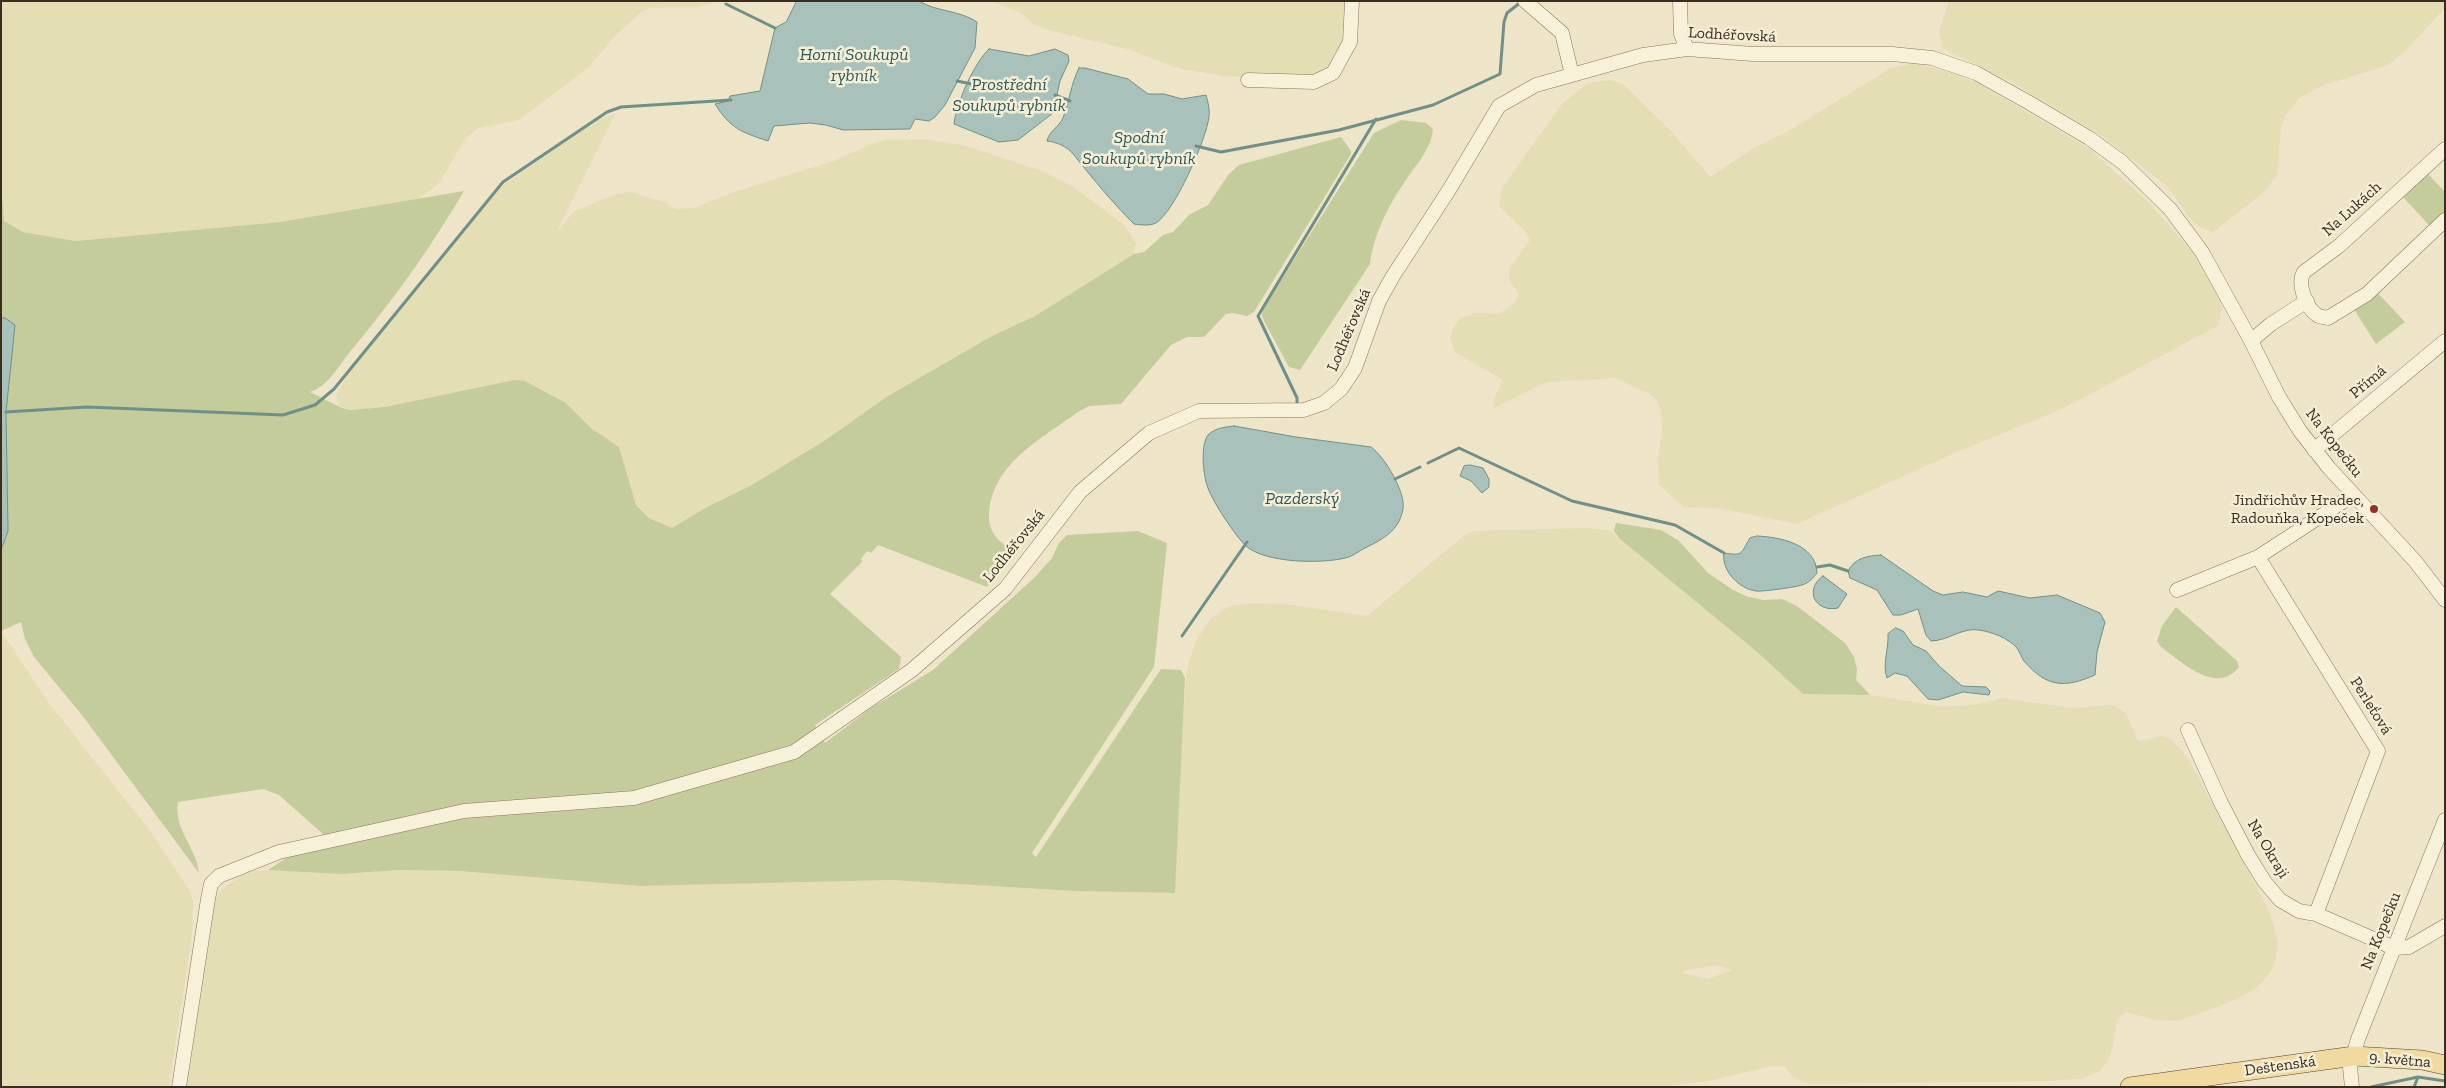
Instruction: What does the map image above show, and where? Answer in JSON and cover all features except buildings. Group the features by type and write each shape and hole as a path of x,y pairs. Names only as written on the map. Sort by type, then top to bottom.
{"main road":[{"name":"9. května","path":"2354,1056 2422,1060 2445,1065"},
{"name":"Deštenská","path":"2140,1086 2354,1056"}],"street":[{"path":"1248,80 1314,82 1333,73 1350,42 1352,1"},
{"path":"1525,1 1562,33 1572,75"},
{"path":"1680,1 1681,34 1686,48"},
{"name":"Lodhéřovská","path":"179,1087 208,899 211,884 219,876 279,852 464,812 634,798 794,752 912,670 1005,589 1080,492 1149,433 1199,411 1304,410 1324,403 1341,389 1355,368 1379,302 1393,276 1499,106 1536,85 1643,55 1686,48 1753,54 1892,54 1932,58 1976,73 2089,138 2122,162 2170,209 2202,252 2252,341"},
{"name":"Na Lukách","path":"2307,302 2300,278 2304,272 2340,246 2445,149"},
{"path":"2252,341 2271,324 2307,302 2317,315 2328,318 2367,294 2445,220"},
{"name":"Přímá","path":"2314,450 2445,340"},
{"name":"Na Kopečku","path":"2252,341 2279,397 2314,450 2415,561 2443,595"},
{"path":"2177,590 2258,557 2353,495"},
{"name":"Perleťová","path":"2258,557 2378,751 2316,914"},
{"name":"Na Okraji","path":"2188,730 2221,803 2248,856 2264,881 2280,900 2299,911 2316,914 2394,948"},
{"name":"Na Kopečku","path":"2354,1056 2358,1039 2445,820"},
{"path":"2394,948 2409,947 2445,926"},
{"path":"2352,1087 2350,1067 2354,1056"}],"shaded area":[{"path":"1,1 717,1 700,7 650,8 640,13 612,39 588,68 519,120 478,128 465,139 439,183 420,198 395,204 280,222 76,241 23,232 4,221 1,182"},
{"path":"991,1 1348,1 1347,35 1332,70 1305,80 1224,76 1177,68 1131,50 1048,30 1035,25 1021,13"},
{"path":"1949,1 2445,1 2445,8 2402,54 2388,65 2321,86 2299,98 2285,116 2281,127 2277,175 2265,191 2213,232 2199,227 2189,217 2167,186 2102,136 2012,82 1942,48 1939,31"},
{"path":"1915,63 1952,73 1980,84 2091,150 2149,203 2194,254 2216,287 2222,308 2219,325 2064,408 1952,454 1797,524 1718,508 1684,507 1659,485 1658,459 1662,432 1661,410 1656,399 1646,392 1615,378 1547,382 1494,408 1493,401 1503,380 1455,352 1450,337 1454,327 1461,318 1476,313 1499,314 1515,302 1519,294 1509,280 1509,269 1530,240 1527,233 1499,206 1502,188 1562,104 1588,83 1610,80 1623,84 1670,130 1710,177 1752,149 1787,132 1891,68"},
{"path":"615,114 555,235 573,212 616,194 630,192 664,202 676,209 694,208 737,191 834,161 874,143 887,140 925,139 967,146 1042,171 1072,186 1123,224 1136,243 1134,254 1035,316 992,336 888,396 824,441 750,486 707,507 672,528 649,518 636,505 619,447 591,428 566,403 525,381 514,380 385,407 350,410 342,408 338,404 336,396 351,368 475,216 505,184 594,121"},
{"path":"1587,528 1610,531 1756,651 1803,694 1870,695 1944,707 1973,705 2001,698 2072,708 2112,705 2121,709 2127,715 2138,741 2163,736 2172,740 2188,758 2270,913 2278,943 2274,966 2267,977 2256,988 2235,1000 2178,1021 2155,1020 2126,1012 2117,1019 2112,1050 2107,1062 2100,1071 2083,1078 2051,1081 1809,1084 1793,1077 1785,1067 1772,1066 1708,1081 1657,1087 184,1087 212,911 219,892 240,876 250,872 268,870 341,874 399,870 460,871 639,886 891,880 1075,891 1175,893 1182,733 1187,668 1196,641 1211,618 1230,606 1254,603 1285,604 1367,616 1465,535 1474,531","holes":["1717,965 1732,970 1708,979 1682,973 1687,970"]},
{"path":"1,631 48,702 150,831 189,890 193,901 192,934 169,1087 1,1087"}],"green space":[{"path":"1401,120 1426,123 1433,129 1429,145 1386,213 1377,233 1370,264 1300,370 1289,367 1264,321 1263,309 1374,133"},
{"path":"1341,137 1351,151 1351,154 1254,312 1247,316 1233,313 1226,314 1204,337 1187,337 1171,345 1121,404 1089,406 1078,412 1034,443 1007,468 991,499 989,523 995,536 1010,547 1012,555 987,587 878,545 871,553 867,551 861,559 862,562 830,594 901,657 899,669 815,725 825,743 871,708 933,670 1034,578 1052,558 1059,543 1067,535 1138,531 1167,543 1154,667 1032,853 1036,857 1161,669 1181,670 1185,678 1175,893 1075,891 891,880 639,886 460,871 399,870 341,874 268,870 323,834 279,795 263,789 178,802 177,812 179,821 194,855 199,873 82,715 34,657 25,639 21,622 1,631 1,550 8,531 5,319 1,319 1,182 4,221 23,232 76,241 280,222 464,191 410,275 332,376 316,390 310,392 350,410 385,407 514,380 525,381 566,403 591,428 619,447 636,505 649,518 672,528 707,507 750,486 824,441 888,396 992,336 1035,316 1134,254 1144,252 1163,235 1173,232 1189,215 1208,205 1229,174 1239,165"},
{"path":"2426,172 2445,192 2445,213 2430,226 2402,196"},
{"path":"2376,291 2405,322 2376,344 2354,309"},
{"path":"1616,523 1661,530 1679,541 1708,573 1733,590 1748,597 1764,600 1782,599 1797,606 1845,643 1854,657 1857,669 1856,680 1870,695 1803,694 1756,651 1620,539 1614,531"},
{"path":"2176,607 2237,661 2239,667 2230,675 2220,678 2209,677 2188,667 2161,647 2157,641 2162,626"}],"water":[{"name":"Horní Soukupů rybník","path":"797,1 919,1 926,5 963,15 977,22 975,48 945,105 929,121 915,119 910,129 843,130 810,123 774,126 768,141 737,128 726,119 715,104 728,101 730,96 760,91 775,28 786,22"},
{"name":"Prostřední Soukupů rybník","path":"989,49 1029,56 1055,49 1068,55 1069,61 1060,81 1053,113 1018,140 999,142 954,124 958,106 967,84 977,64"},
{"name":"Spodní Soukupů rybník","path":"1079,68 1128,79 1148,94 1164,94 1182,99 1206,95 1209,117 1202,142 1172,205 1156,223 1148,225 1134,224 1072,152 1062,145 1047,141 1050,134 1063,118"},
{"path":"5,318 15,325 6,412 8,531 1,550 1,319"},
{"name":"Pazderský","path":"1234,426 1371,447 1388,466 1398,484 1403,509 1398,523 1384,538 1345,558 1322,561 1294,561 1255,552 1246,546 1224,517 1209,491 1204,473 1203,451 1206,438 1215,430"},
{"path":"1470,465 1483,468 1489,479 1489,487 1482,493 1471,481 1460,476 1464,466"},
{"path":"1757,536 1786,540 1804,549 1815,563 1817,573 1807,583 1793,587 1756,591 1743,587 1728,572 1725,566 1724,553 1741,553 1750,538"},
{"path":"1881,555 1933,591 1943,595 1963,592 1987,597 1998,591 2030,598 2057,595 2100,613 2105,622 2097,652 2095,675 2074,682 2057,683 2049,681 2032,670 2013,644 2000,636 1984,631 1967,630 1943,639 1931,641 1926,635 1918,609 1901,615 1893,615 1877,590 1850,578 1848,571 1858,560"},
{"path":"1823,576 1847,594 1838,608 1830,609 1824,607 1818,604 1815,599 1813,594 1814,588"},
{"path":"1896,628 1903,631 1913,645 1926,651 1939,666 1962,686 1986,687 1990,691 1989,695 1963,692 1938,700 1928,699 1907,676 1895,673 1887,678 1885,667 1888,634"}],"waterway":[{"path":"1196,146 1221,152 1339,130 1433,105 1500,74 1504,22 1507,13 1521,2"},
{"path":"726,4 775,28"},
{"path":"957,81 972,84"},
{"path":"1055,95 1070,101"},
{"path":"6,412 87,407 283,415 315,405 334,389 503,182 607,112 621,107 731,100"},
{"path":"1297,404 1297,398 1258,316 1376,119"},
{"path":"1428,463 1459,448 1572,501 1675,525 1724,553"},
{"path":"1395,479 1420,467"},
{"path":"1182,636 1247,542"},
{"path":"1817,567 1830,565 1848,571"},
{"path":"2371,1087 2418,1077"},
{"path":"2414,1087 2418,1077 2445,1081"}],"place":[{"name":"Jindřichův Hradec, Radouňka, Kopeček","path":"2374,509"}]}
